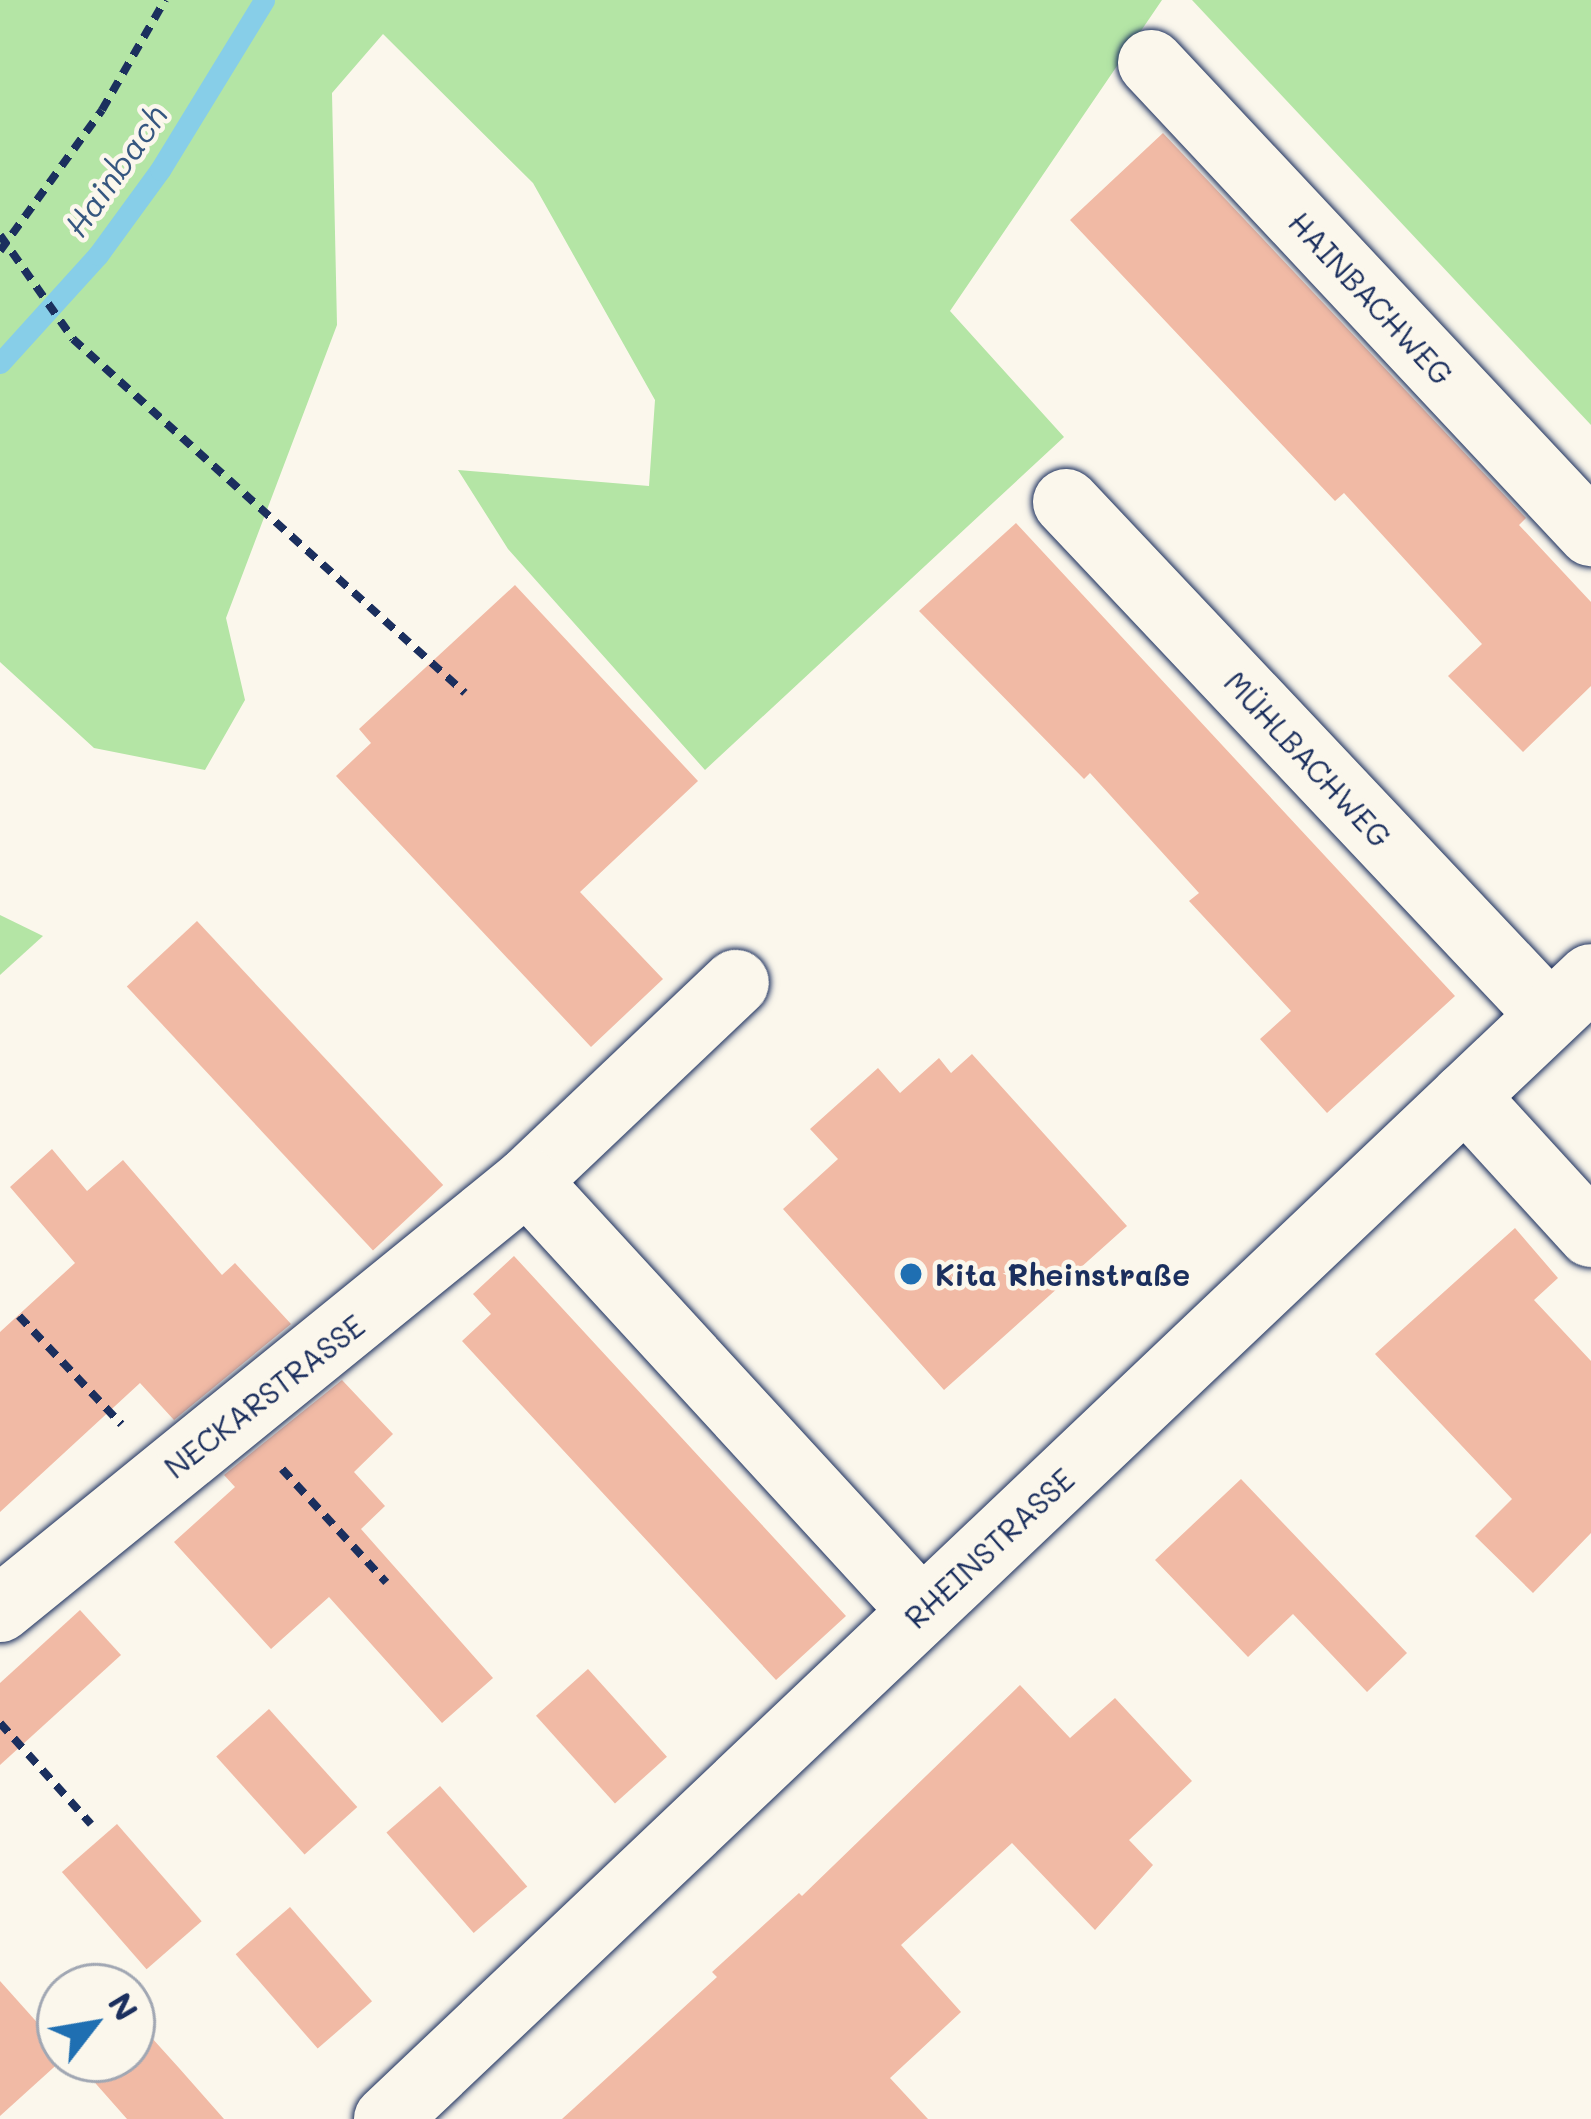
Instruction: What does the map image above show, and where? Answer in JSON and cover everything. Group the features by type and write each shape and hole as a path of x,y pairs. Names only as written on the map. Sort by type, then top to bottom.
{"street":[{"name":"HAINBACHWEG","path":"1151,62 1591,533"},
{"name":"MÜHLBACHWEG","path":"1066,502 1571,996"},
{"name":"NECKARSTRASSE","path":"0,1609 527,1181 736,983"},
{"name":"RHEINSTRASSE","path":"386,2119 1571,996"},
{"path":"1465,1096 1591,1234"},
{"path":"527,1181 922,1611"}],"path":[{"path":"165,0 102,110 2,243 73,339 465,693"},
{"path":"20,1316 166,1473"},
{"path":"236,1419 386,1582"},
{"path":"0,1723 91,1823"}],"green space":[{"path":"0,0 1162,0 950,311 1064,437 705,770 508,549 458,470 649,486 655,400 533,183 383,34 332,93 337,325 226,618 245,700 205,770 94,748 0,662"},
{"path":"1192,0 1591,0 1591,425"},
{"path":"0,915 43,936 0,975"}],"building":[{"path":"1163,133 1526,518 1519,525 1591,602 1591,686 1523,752 1448,676 1482,644 1344,493 1335,501 1070,220"},
{"path":"1016,523 1455,996 1327,1113 1260,1039 1291,1011 1189,901 1199,893 1090,773 1084,779 919,611"},
{"path":"515,585 698,781 580,892 663,979 591,1047 336,776 371,743 359,729"},
{"path":"197,921 443,1185 373,1250 127,986"},
{"path":"972,1054 1127,1226 944,1390 783,1209 838,1159 810,1129 878,1068 900,1093 939,1058 951,1073"},
{"path":"52,1149 87,1191 123,1160 222,1275 235,1263 291,1324 174,1420 140,1383 0,1512 0,1332 75,1263 10,1187"},
{"path":"1515,1228 1558,1278 1534,1300 1591,1361 1591,1533 1533,1593 1475,1536 1512,1499 1375,1354"},
{"path":"514,1256 846,1616 776,1680 462,1341 491,1314 473,1294"},
{"path":"342,1380 393,1434 354,1472 385,1506 361,1529 493,1678 442,1723 329,1597 271,1649 174,1542 235,1487 224,1475"},
{"path":"1241,1479 1407,1653 1367,1692 1293,1614 1248,1657 1155,1560"},
{"path":"80,1610 121,1655 0,1765 0,1683"},
{"path":"588,1669 667,1757 615,1804 536,1716"},
{"path":"1020,1685 1070,1738 1115,1698 1192,1781 1129,1840 1153,1865 1095,1930 1012,1843 901,1945 961,2012 890,2078 928,2119 562,2119 717,1977 712,1972 799,1893 802,1896"},
{"path":"269,1709 357,1807 305,1855 216,1757"},
{"path":"440,1786 527,1886 474,1933 386,1833"},
{"path":"117,1824 202,1921 154,1963 141,1963 62,1872"},
{"path":"290,1907 372,2001 318,2049 236,1954"},
{"path":"0,1981 36,2021 36,2083 0,2116"},
{"path":"156,2043 224,2119 127,2119 95,2083 156,2083"}],"waterway":[{"name":"Hainbach","path":"0,363 98,255 160,170 264,0"}],"place":[{"name":"Kita Rheinstraße","path":"911,1274"}]}
